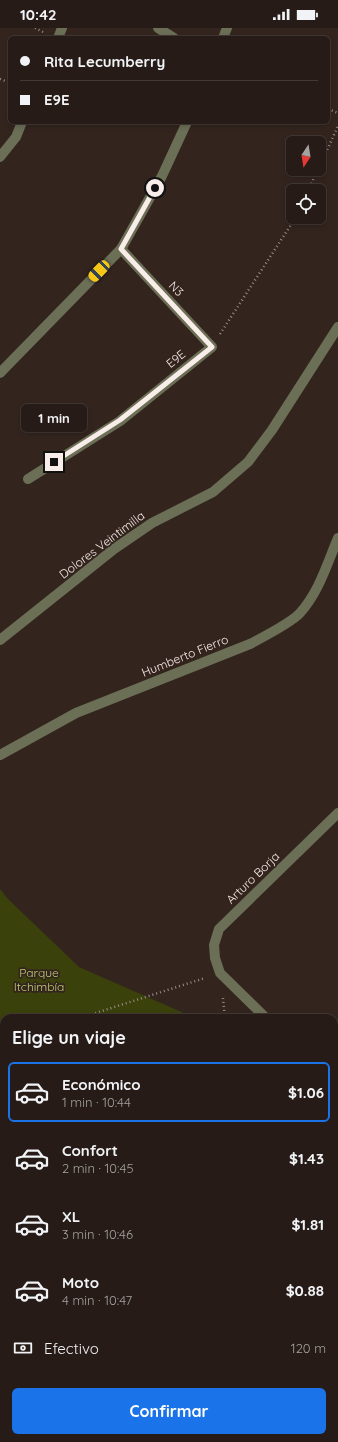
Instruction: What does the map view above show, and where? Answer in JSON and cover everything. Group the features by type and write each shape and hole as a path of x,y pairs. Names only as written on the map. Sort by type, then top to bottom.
{"street":[{"path":"158,28 171,36"},
{"path":"0,157 16,137 21,124"},
{"path":"0,373 121,249 162,176 186,124"},
{"name":"N3","path":"121,249 212,347"},
{"name":"Dolores Veintimilla","path":"0,640 114,549 152,523 213,492 248,462 272,430 338,326"},
{"name":"E9E","path":"28,479 120,420 212,347"},
{"name":"Humberto Fierro","path":"0,755 76,713 250,644 276,630 299,614 318,588 338,538"},
{"name":"Arturo Borja","path":"220,973 215,958 214,945 219,929 338,813"},
{"path":"220,973 262,1014"}],"path":[{"path":"326,153 338,126"},
{"path":"212,347 291,224"},
{"path":"92,1014 220,973"}],"green space":[{"name":"Parque Itchimbía","path":"0,889 8,899 79,967 186,1014 0,1014"}],"route":[{"path":"54,462 120,420 212,347 121,249 155,188"}]}
